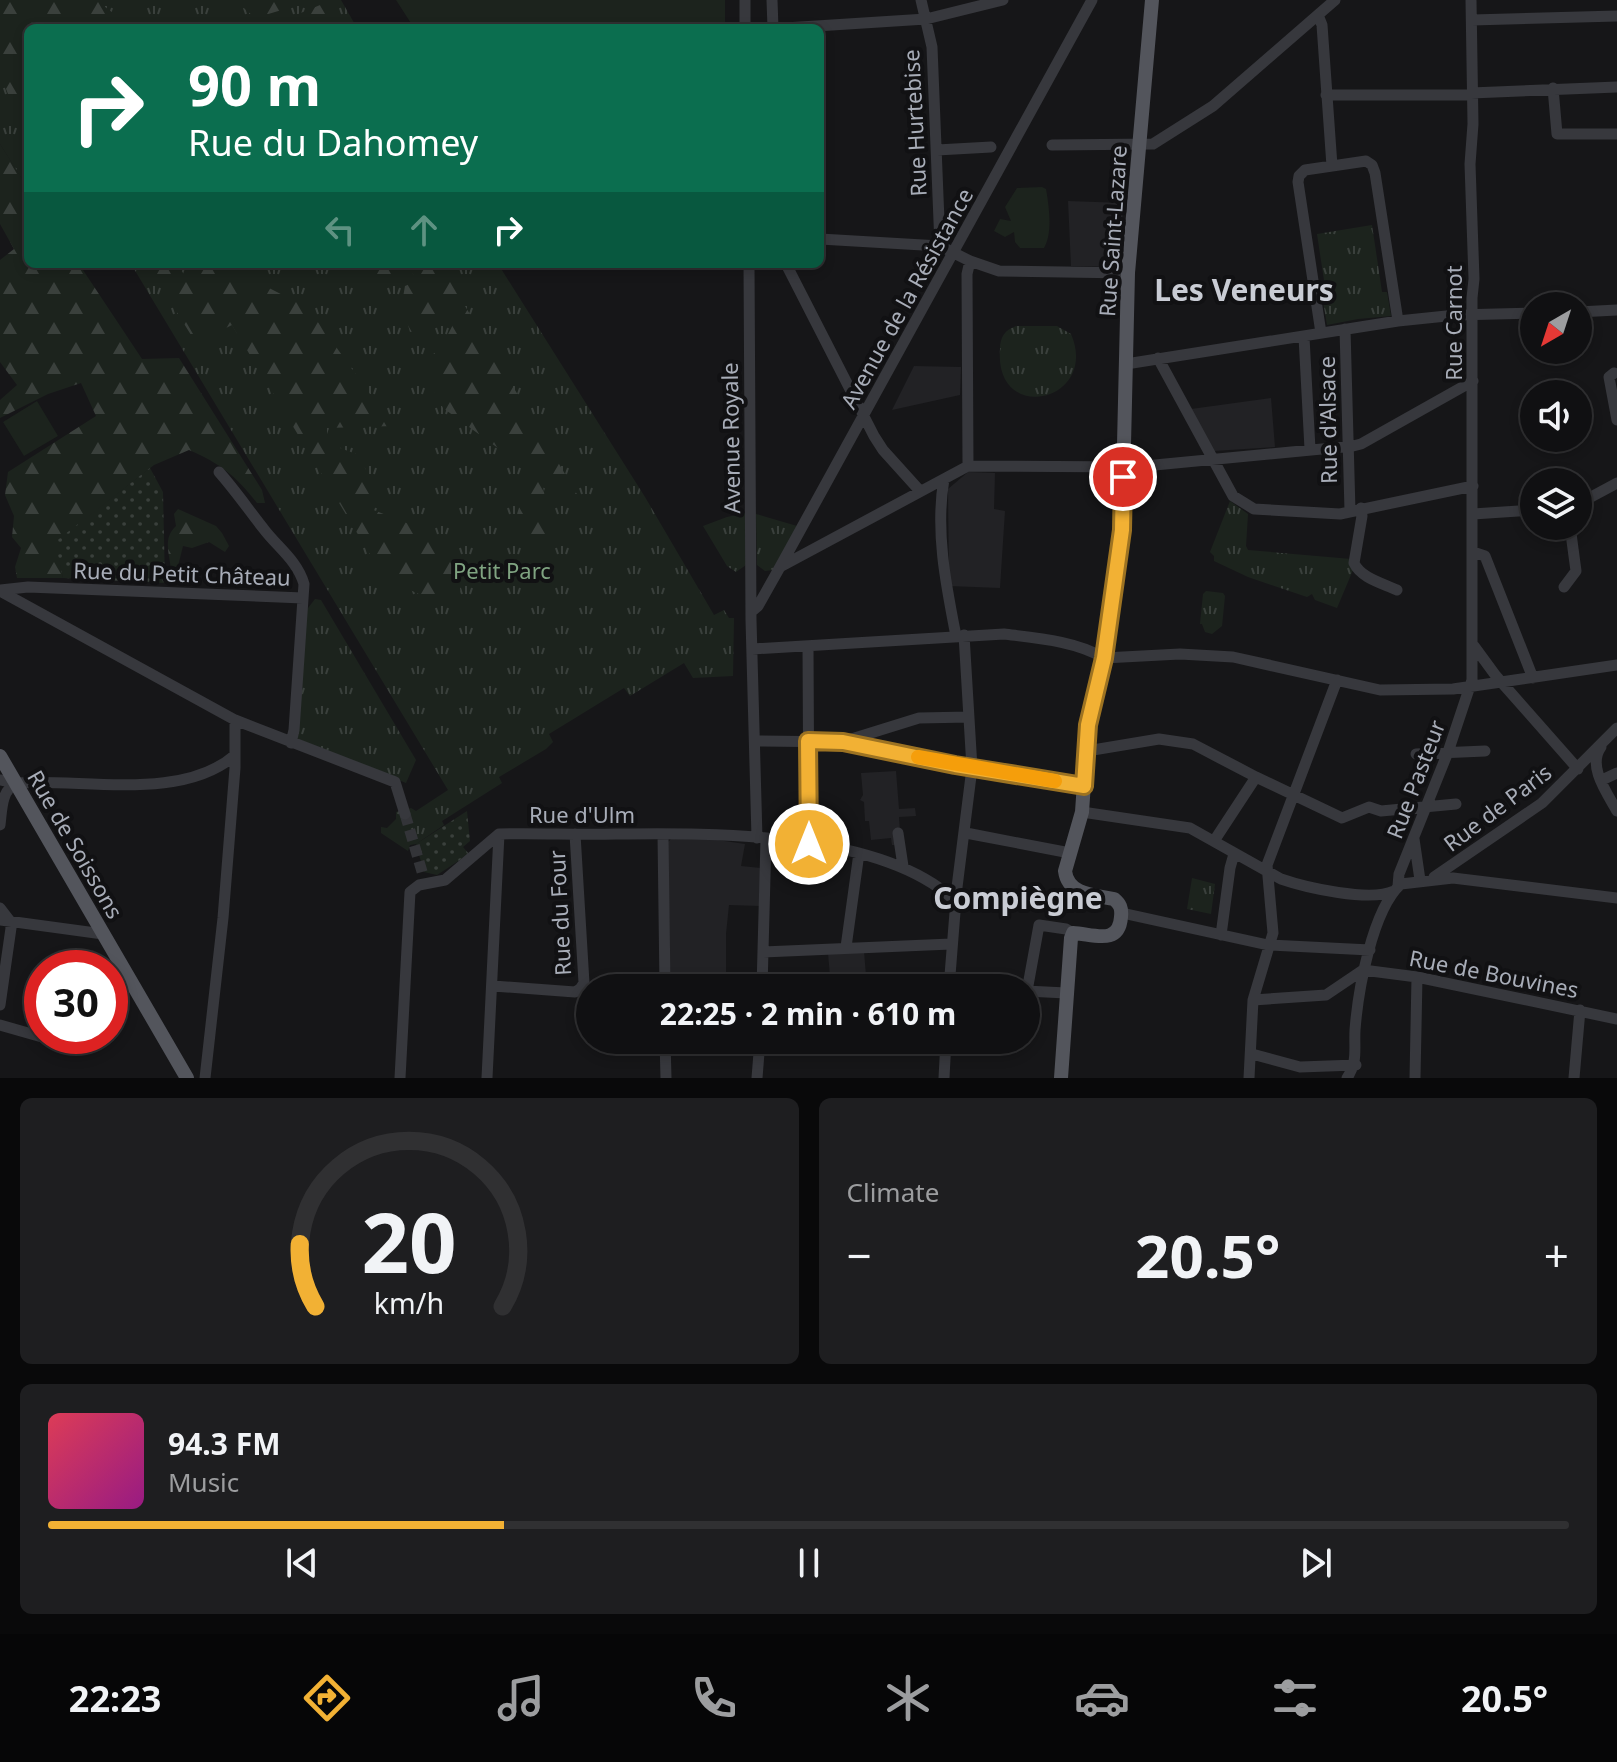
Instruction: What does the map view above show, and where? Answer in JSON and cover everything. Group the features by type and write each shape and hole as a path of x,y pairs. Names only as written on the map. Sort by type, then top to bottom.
{"main road":[{"name":"Rue Saint-Lazare","path":"1122,913 1118,902 1077,891 1065,876 1082,812 1088,725 1104,658 1122,530 1128,273 1152,0"},
{"name":"Rue de Soissons","path":"0,756 187,1078"},
{"path":"1061,1078 1073,933 1114,935 1122,913"}],"street":[{"path":"745,0 745,24"},
{"path":"772,0 773,24"},
{"name":"Rue Hurtebise","path":"921,0 932,47 940,246"},
{"path":"824,26 926,19 1003,0"},
{"name":"Avenue de la Résistance","path":"751,612 758,606 780,567 1092,0"},
{"path":"1052,145 1153,144 1199,116 1335,0"},
{"name":"Rue Carnot","path":"1471,0 1474,646 1471,687"},
{"path":"1318,15 1322,25 1332,166"},
{"path":"1472,20 1617,16"},
{"path":"1326,95 1471,94 1617,87"},
{"path":"1553,88 1557,134 1617,134"},
{"path":"937,150 991,147"},
{"path":"1321,333 1298,182 1305,170 1366,161 1372,165 1398,321"},
{"path":"824,239 940,246 999,271 1128,273"},
{"path":"968,466 967,274 970,261"},
{"name":"Avenue Royale","path":"749,268 751,612 762,838 762,974"},
{"path":"788,268 883,450 923,489 941,498"},
{"path":"1592,311 1617,310"},
{"path":"1126,364 1398,321 1520,313"},
{"name":"Rue d'Alsace","path":"1345,329 1347,446 1356,510 1362,516 1354,563 1361,573 1397,590"},
{"path":"1304,337 1310,449"},
{"path":"1158,358 1233,496 1254,509 1322,514 1473,486"},
{"path":"1614,373 1609,377 1617,420"},
{"path":"780,567 968,466 1124,466 1361,444 1473,381"},
{"name":"Rue du Petit Château","path":"0,590 28,587 303,598 301,574 280,544 266,532 219,472"},
{"path":"944,479 941,498 944,575 960,636 972,768 966,833 953,899 955,912 950,974"},
{"path":"1592,496 1617,483"},
{"path":"1473,514 1520,511"},
{"path":"1564,587 1576,571 1572,540"},
{"path":"1473,552 1485,556 1533,678"},
{"path":"0,590 235,720 395,782 405,814"},
{"path":"291,743 303,598"},
{"path":"752,649 1004,634 1040,639 1104,658 1180,654 1233,657 1380,690 1471,687 1617,665"},
{"path":"808,646 809,844"},
{"path":"1474,646 1502,683 1578,769 1599,778 1617,773"},
{"path":"1249,1078 1253,1000 1273,933 1267,871 1337,680"},
{"name":"Rue Pasteur","path":"1381,910 1396,888 1471,687"},
{"path":"843,742 919,718 969,717"},
{"path":"205,1078 223,918 235,720"},
{"name":"Rue de Paris","path":"1082,812 1190,828 1234,854 1296,884 1384,895 1404,882 1452,872 1542,803 1617,728"},
{"path":"1087,751 1171,739 1193,744 1342,818 1369,807 1381,811 1456,804"},
{"path":"755,741 843,742 972,768 1084,786"},
{"path":"1599,778 1596,754 1604,743"},
{"path":"1416,754 1485,751"},
{"path":"1591,752 1599,778 1617,811"},
{"path":"0,780 16,783 151,784 207,774 235,755"},
{"path":"1214,841 1256,777"},
{"path":"0,825 5,793 16,783"},
{"path":"898,833 903,866"},
{"path":"966,833 1070,853"},
{"path":"487,1078 499,834"},
{"name":"Rue d'Ulm","path":"400,1078 410,892 424,879 445,880 499,834 663,834 762,838 809,844 859,853 903,866 953,899"},
{"name":"Rue du Four","path":"493,986 575,992 584,983 575,834"},
{"path":"663,834 665,974"},
{"path":"1414,838 1425,880"},
{"path":"846,947 859,853"},
{"path":"1221,935 1234,854"},
{"path":"1452,872 1617,898"},
{"path":"1347,1078 1356,1065 1355,1031 1363,970 1381,910 1373,895"},
{"path":"0,908 5,921 0,1005"},
{"path":"1122,913 1268,945 1370,950"},
{"path":"5,921 103,934"},
{"path":"1029,974 1039,925 1073,933"},
{"path":"763,952 951,944"},
{"path":"1253,1000 1326,995 1363,970"},
{"name":"Rue de Bouvines","path":"1363,970 1417,977 1617,1019"},
{"path":"1415,1078 1417,977"},
{"path":"1040,992 1066,993"},
{"path":"1574,1078 1580,1010"},
{"path":"0,1025 24,1032"},
{"path":"665,1054 666,1078"},
{"path":"757,1078 759,1054"},
{"path":"944,1078 945,1054"},
{"path":"1252,1054 1300,1067 1356,1065"}],"shaded area":[{"path":"1068,201 1124,203 1117,267 1071,266"},
{"path":"914,366 961,367 960,395 892,410"},
{"path":"1271,398 1275,447 1214,451 1191,409"},
{"path":"968,472 995,473 994,509 1005,511 1000,588 949,586 948,489"},
{"path":"896,771 899,809 915,808 916,816 899,817 900,832 895,845 892,845 891,838 871,840 869,821 865,821 864,802 860,800 863,795 861,773"},
{"path":"671,839 711,839 745,844 741,866 761,868 760,906 729,905 726,974 670,974 668,842"},
{"path":"864,951 866,974 830,974 828,953"}],"green space":[{"path":"0,0 341,0 355,24 24,24 24,182 0,144"},
{"path":"3,0 96,0 117,16 114,24 24,24 24,136 0,73"},
{"path":"235,0 315,0 255,18"},
{"path":"396,0 725,0 725,24 411,24"},
{"path":"325,3 335,24 274,24"},
{"path":"0,144 24,182 24,268 82,268 142,359 179,358 262,490 265,503 257,503 227,471 189,450 154,465 56,542 63,578 17,578 15,567 21,548 12,537 14,516 5,495 8,472 96,416 81,383 48,394 0,418 0,400 17,385 0,362 0,260 14,249 0,224"},
{"path":"1017,188 1046,189 1050,219 1044,248 1020,248 1015,242 1014,232 1005,237 994,231 1000,219 1011,221 1005,207"},
{"path":"1372,225 1382,292 1387,292 1391,316 1327,325 1323,301 1327,300 1317,234"},
{"name":"Petit Parc","path":"133,268 501,268 645,497 714,615 724,610 729,618 734,618 733,676 693,678 684,663 630,696 624,688 549,734 553,742 546,749 499,777 502,783 442,821 444,825 410,845 408,851 381,833 381,827 387,828 396,819 396,812 411,808 416,811 448,790"},
{"path":"149,268 179,268 187,278 203,268 230,268 308,308 393,426 327,428 327,443 356,454 372,479 371,509 410,524 440,545 455,569 460,587 459,599 423,596 408,589 389,586 232,325 196,343"},
{"path":"351,268 392,268 403,280 399,286 376,284"},
{"path":"406,268 442,268 587,511 553,482 542,482 554,542 548,551 535,552 515,527 533,455 502,451 443,408 433,389 434,373 421,368 444,342 457,317 450,311 429,328 410,332 402,303 405,286 420,280"},
{"path":"1016,326 1057,326 1071,334 1076,357 1071,376 1060,389 1044,396 1027,396 1013,389 1003,373 1000,349 1004,334"},
{"path":"37,401 58,436 24,456 3,422"},
{"path":"150,468 163,492 165,583 63,578 55,542"},
{"path":"1230,501 1248,514 1248,550 1351,559 1353,570 1337,608 1315,600 1312,594 1307,597 1248,577 1214,561 1210,552"},
{"path":"178,509 216,526 229,546 225,552 209,542 192,548 183,546 176,574 171,571 168,541 176,526 174,514"},
{"path":"746,513 746,565 736,572 727,566 703,526"},
{"path":"756,514 797,526 773,570 765,571 757,565"},
{"path":"1206,591 1225,596 1222,626 1212,634 1205,632 1200,624 1203,594"},
{"path":"315,599 321,600 416,760 406,783 296,738 305,612"},
{"path":"467,811 470,841 463,847 469,854 437,875 424,872 416,844"},
{"path":"1192,878 1215,884 1211,914 1187,909"}],"tunnel":[{"path":"405,814 423,875"}],"slow traffic":[{"path":"918,757 1055,781"}],"district":[{"name":"Les Veneurs","path":"1244,289"},
{"name":"Compiègne","path":"1018,897"}],"route":[{"path":"809,844 808,741 843,742 955,765 1084,786 1088,725 1104,658 1122,530 1123,477"}]}
